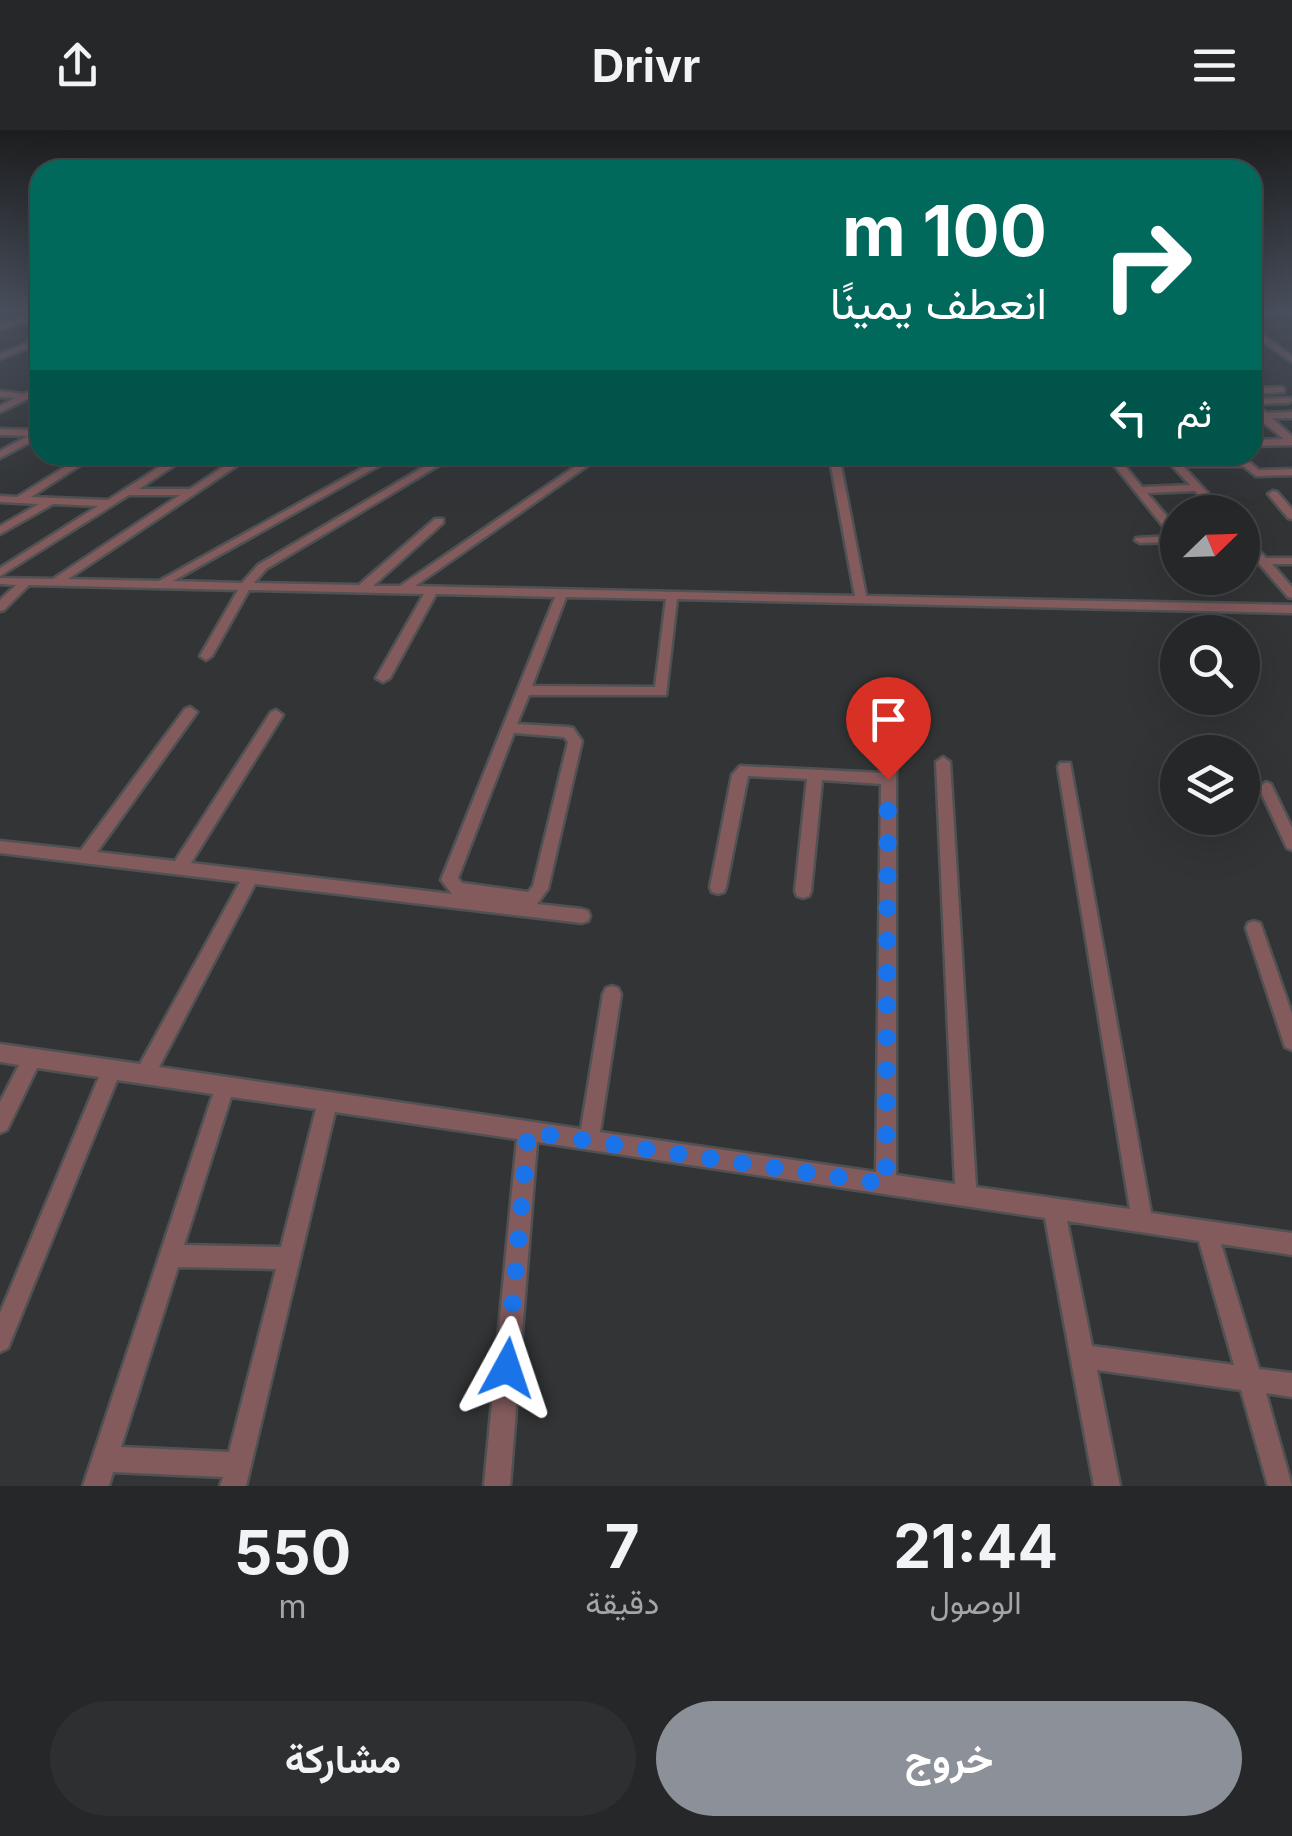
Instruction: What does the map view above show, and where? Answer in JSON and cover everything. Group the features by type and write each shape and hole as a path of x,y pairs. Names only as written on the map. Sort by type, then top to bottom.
{"street":[{"path":"1262,391 1281,390"},
{"path":"0,394 30,398"},
{"path":"0,409 30,395"},
{"path":"1262,403 1288,400"},
{"path":"1262,416 1292,415"},
{"path":"1262,419 1292,441"},
{"path":"0,432 30,433"},
{"path":"0,454 30,438"},
{"path":"1262,442 1292,441"},
{"path":"20,500 75,465"},
{"path":"0,577 169,465"},
{"path":"56,582 233,465"},
{"path":"162,583 374,465"},
{"path":"206,656 246,585 275,558 434,465"},
{"path":"404,589 584,465"},
{"path":"836,465 861,599"},
{"path":"1119,465 1160,515"},
{"path":"1176,465 1204,495"},
{"path":"1249,465 1260,474 1292,472"},
{"path":"1140,490 1198,488"},
{"path":"127,492 194,492"},
{"path":"325,492 360,508"},
{"path":"1273,494 1290,511"},
{"path":"0,499 111,503"},
{"path":"0,531 52,502"},
{"path":"364,588 439,521"},
{"path":"1140,540 1160,539"},
{"path":"1260,558 1292,594"},
{"path":"1263,561 1292,561"},
{"path":"0,577 56,582 1292,609"},
{"path":"0,607 27,581"},
{"path":"383,678 432,590"},
{"path":"511,728 568,732 575,742 540,889 531,899 458,890 449,880 562,593"},
{"path":"525,690 662,692 672,595"},
{"path":"84,857 190,712"},
{"path":"179,868 276,715"},
{"path":"886,1184 889,758"},
{"path":"943,762 966,1196"},
{"path":"1065,768 1142,1221"},
{"path":"718,887 739,774 752,769 888,779"},
{"path":"802,891 815,774"},
{"path":"1266,788 1292,844"},
{"path":"0,847 582,916"},
{"path":"144,1074 250,877"},
{"path":"1254,928 1292,1040"},
{"path":"589,1140 612,994"},
{"path":"0,1053 1292,1244"},
{"path":"0,1123 32,1058"},
{"path":"0,1340 112,1070"},
{"path":"96,1486 225,1086"},
{"path":"105,1458 235,1475 328,1102"},
{"path":"497,1486 528,1132"},
{"path":"1054,1208 1107,1486"},
{"path":"1207,1232 1281,1486"},
{"path":"170,1256 290,1258"},
{"path":"1082,1356 1292,1385"}],"route":[{"path":"507,1368 528,1132 886,1184 888,779"}]}
